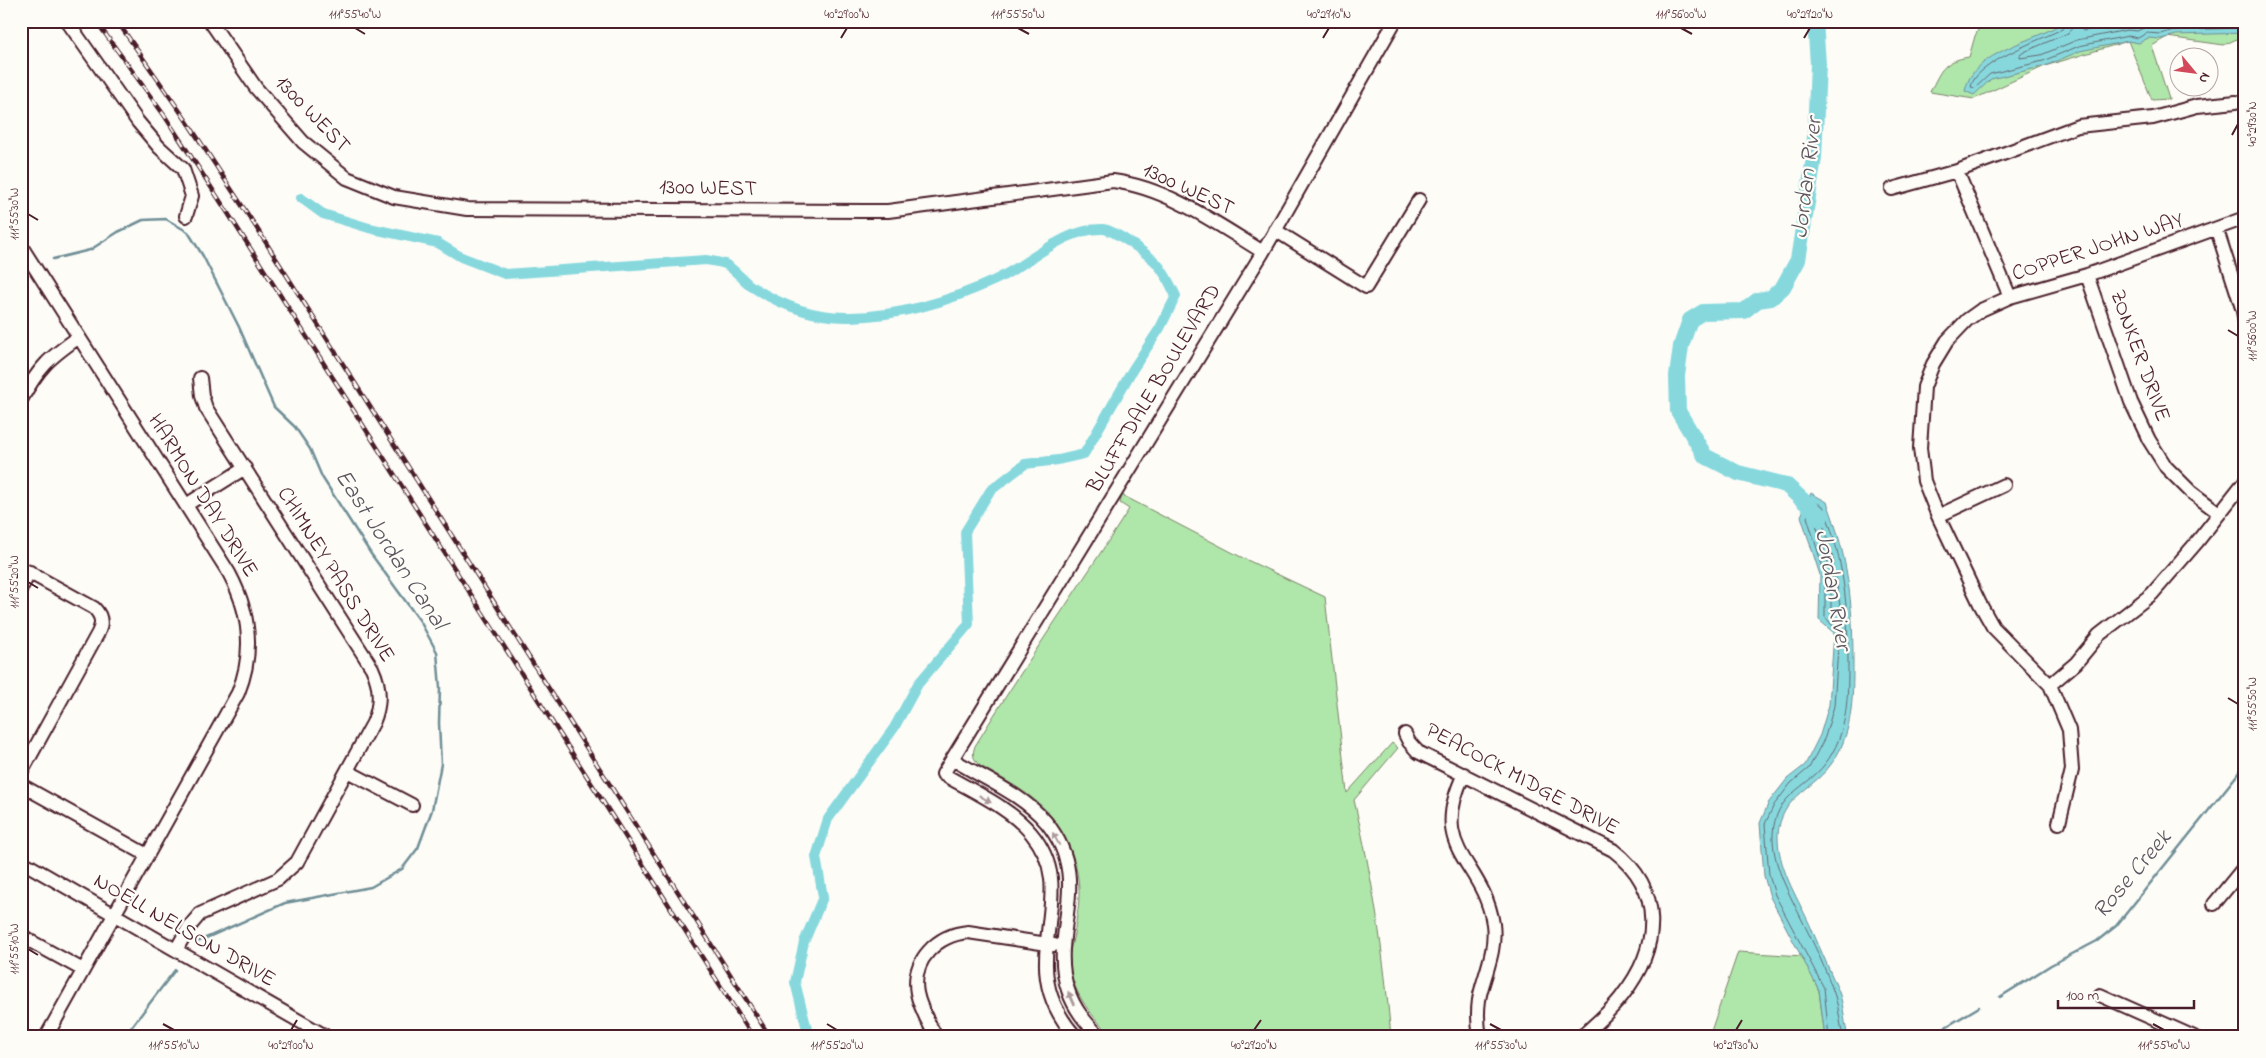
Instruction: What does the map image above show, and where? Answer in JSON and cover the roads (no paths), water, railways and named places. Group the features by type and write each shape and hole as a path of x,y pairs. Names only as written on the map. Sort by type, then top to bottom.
{"street":[{"path":"67,21 138,122 159,147 183,169 192,196 186,216"},
{"name":"1300 WEST","path":"210,21 256,88 303,142 347,178 394,197 467,209 866,212 888,211 1113,181 1142,187 1168,198 1263,252"},
{"name":"BLUFFDALE BOULEVARD","path":"1047,944 1053,883 1048,861 1038,842 1026,827 1012,815 943,774 1263,252 1395,21"},
{"path":"1892,189 1957,171 2078,126 2154,118 2197,106 2236,102"},
{"path":"1957,171 2010,297"},
{"path":"1275,230 1366,287 1419,200"},
{"name":"COPPER JOHN WAY","path":"2050,685 1993,627 1938,516 1924,481 1920,448 1924,387 1933,364 1946,341 1967,320 1981,310 2010,297 2087,275 2217,230 2245,218"},
{"path":"2217,230 2243,311 2245,323"},
{"name":"HARMON DAY DRIVE","path":"21,246 230,573 242,600 248,624 248,656 238,693 46,1037"},
{"name":"ZONKER DRIVE","path":"2087,275 2131,402 2149,440 2166,467 2192,492 2219,513"},
{"path":"21,400 43,365 79,337"},
{"name":"CHIMNEY PASS DRIVE","path":"176,950 192,922 200,914 273,882 291,869 301,855 376,716 379,694 376,677 206,408 202,396 200,378"},
{"path":"186,506 245,468"},
{"path":"2059,823 2072,770 2069,730 2050,685 2076,663 2099,635 2152,594 2245,481"},
{"path":"1938,516 2004,485"},
{"path":"21,588 25,570 91,606 100,616 101,623 98,632 21,773"},
{"name":"PEACOCK MIDGE DRIVE","path":"1405,734 1418,752 1613,850 1629,864 1644,888 1650,905 1652,923 1650,942 1643,963 1630,985 1614,1006 1581,1037"},
{"path":"952,759 1021,800 1039,815 1052,832 1063,852 1069,875 1070,903 1063,969 1071,999 1081,1016 1098,1036"},
{"path":"347,771 412,805"},
{"path":"1464,774 1453,801 1450,823 1452,834 1460,854 1488,904 1494,934 1492,954 1478,1008 1480,1037"},
{"path":"21,785 147,855"},
{"name":"NOELL NELSON DRIVE","path":"21,861 327,1037"},
{"path":"2214,904 2242,875"},
{"path":"936,1037 919,1000 916,983 924,956 938,942 947,936 968,932 1064,946"},
{"path":"21,936 83,970"},
{"path":"1047,944 1046,973 1052,996 1062,1020 1076,1037"},
{"path":"2100,995 2194,1037"}],"water":[{"path":"2065,21 2245,21 2245,33 2176,35 2161,39 2148,38 2139,43 2128,41 2080,51 2045,66 1991,79 1974,95 1965,91 1970,77 1992,56"},
{"path":"1811,493 1827,502 1840,542 1848,580 1852,620 1852,703 1847,730 1837,755 1829,767 1790,803 1780,822 1778,834 1781,857 1788,880 1839,992 1848,1037 1825,1037 1819,990 1770,897 1764,876 1760,823 1769,802 1787,779 1805,765 1820,735 1829,705 1834,633 1819,620 1820,575 1801,516"}],"waterway":[{"name":"Jordan River","path":"1815,21 1818,64 1814,158 1798,260 1783,287 1771,298 1758,300 1744,311 1703,312 1690,320 1681,346 1677,376 1678,411 1705,456 1738,473 1786,485 1819,515 1820,519"},
{"path":"301,198 323,214 369,228 438,243 461,257 505,274 706,260 725,264 751,286 774,299 811,313 837,317 887,314 942,301 995,280 1046,248 1074,234 1088,230 1103,229 1116,234 1133,244 1159,266 1164,273 1176,296 1160,328 1133,369 1084,454 1058,460 1025,464 990,491 965,532 969,624 918,684 894,728 828,819 816,857 823,897 804,942 795,982 809,1037"},
{"name":"East Jordan Canal","path":"53,259 90,250 118,232 143,220 166,219 188,232 203,256 239,327 274,407 295,427 310,449 322,477 371,554 420,621 437,652 440,688 441,764 432,810 418,848 402,869 371,887 285,903 197,942"},
{"name":"Rose Creek","path":"2000,997 2051,965 2097,941 2116,926 2245,765"},
{"name":"East Jordan Canal","path":"124,1037 175,970"},
{"name":"Rose Creek","path":"1929,1037 1979,1007"}],"railway":[{"path":"96,21 164,115 224,207 753,1037"},
{"path":"117,21 186,120 256,227 770,1037"}]}
